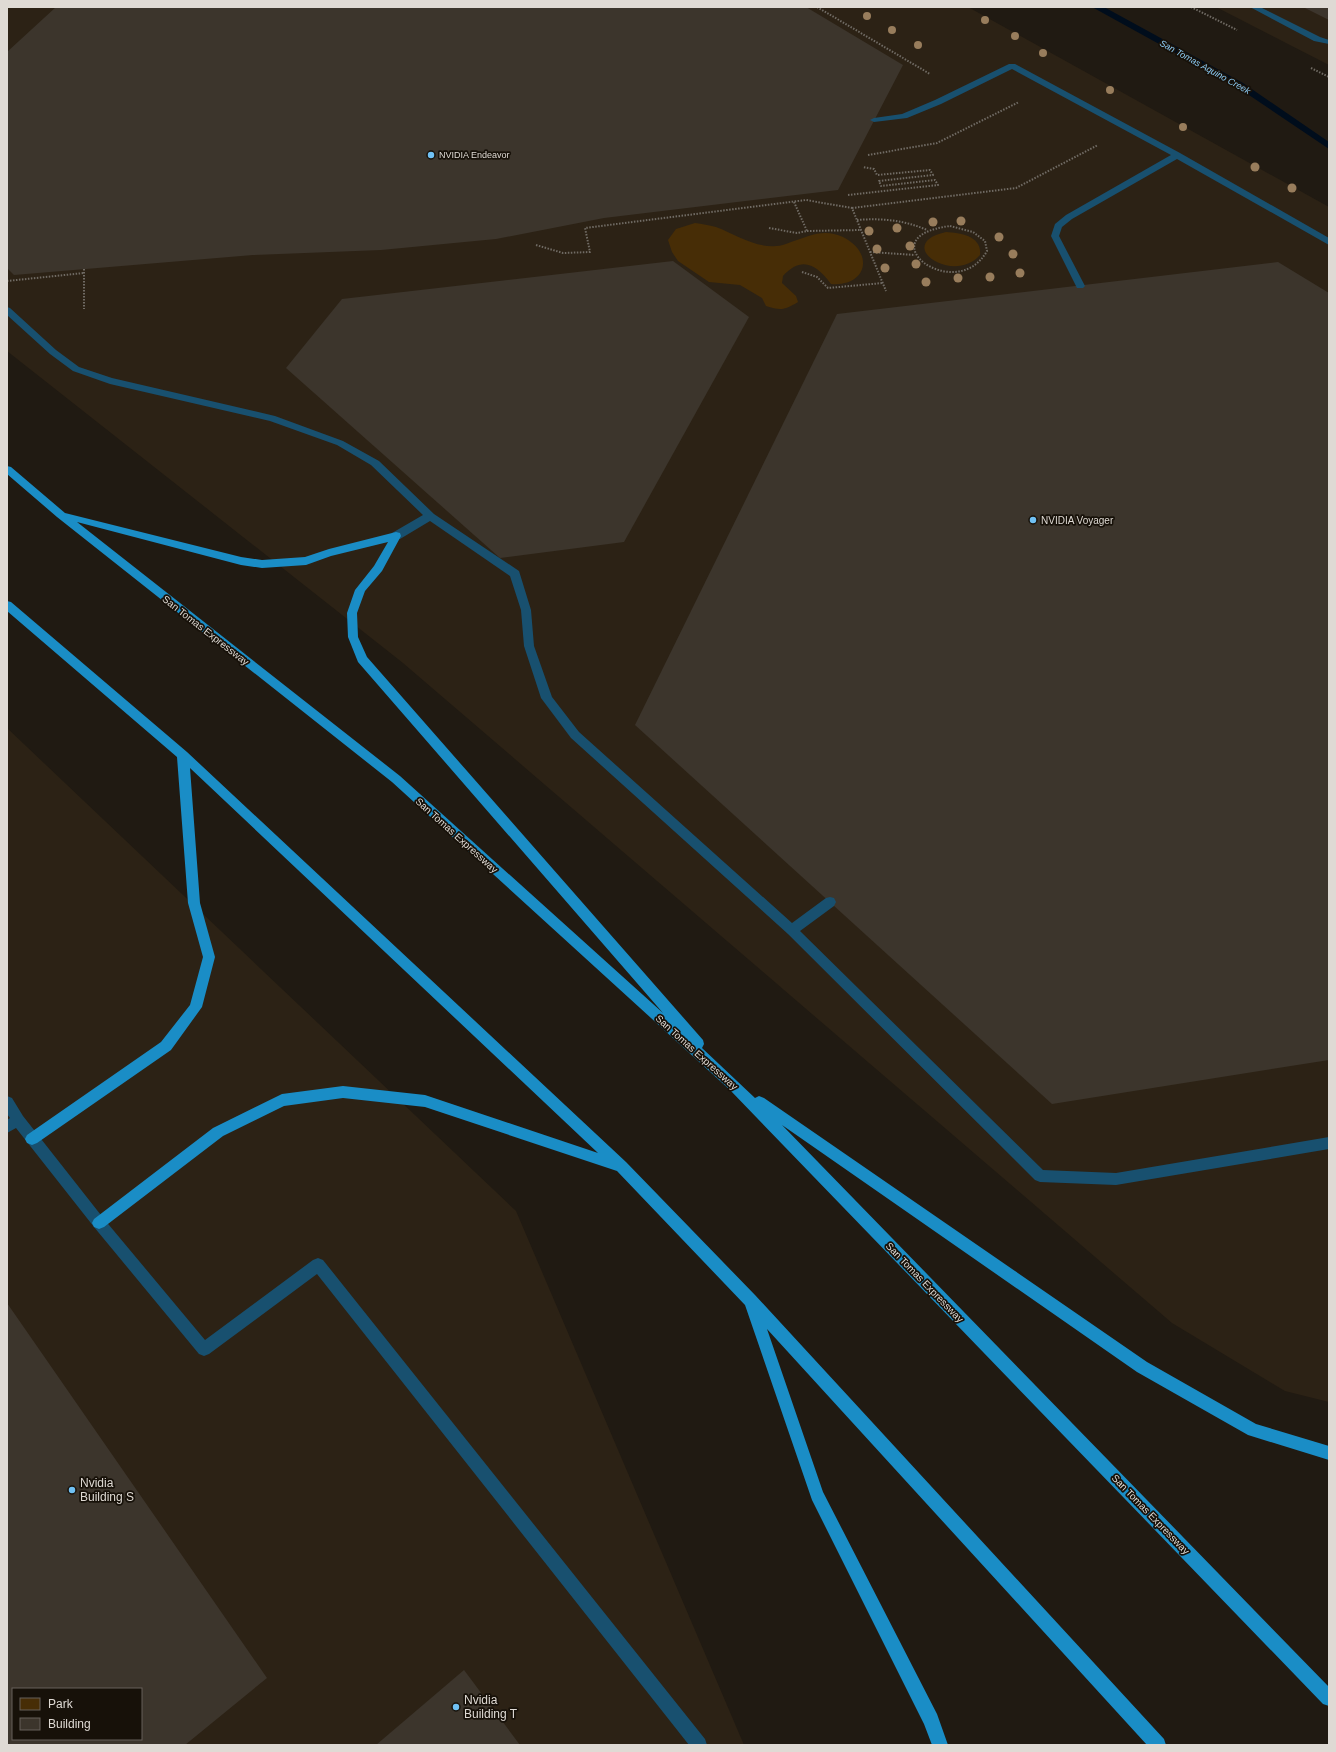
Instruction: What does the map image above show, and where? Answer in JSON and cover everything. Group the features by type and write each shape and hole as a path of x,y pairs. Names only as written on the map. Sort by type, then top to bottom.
{"highway":[{"name":"San Tomas Expressway","path":"7,470 61,515 396,779 736,1086 1329,1698"},
{"path":"61,515 241,561 262,564 306,561 329,553 396,536"},
{"path":"396,536 378,568 360,590 352,613 353,637 362,659 736,1086 1142,1367 1253,1430 1329,1453"},
{"path":"7,605 183,755 621,1166 750,1300 1158,1745"},
{"path":"32,1139 166,1046 196,1007 209,957 194,903 183,755"},
{"path":"99,1223 218,1132 282,1100 343,1092 425,1101 621,1166"},
{"path":"750,1300 817,1494 931,1720 940,1745"}],"lane":[{"path":"1254,7 1317,39 1329,42"},
{"path":"874,120 904,116 938,102 1012,66 1177,155 1329,242"},
{"path":"1080,286 1056,236 1058,226 1069,217 1177,155"},
{"path":"7,310 53,352 76,369 110,381 272,418 340,443 375,463 430,516 515,574 526,610 529,646 546,698 575,735 792,930 1040,1176 1116,1179 1329,1143"},
{"path":"396,536 430,516"},
{"path":"792,930 830,902"},
{"path":"7,1102 13,1124 32,1139 99,1223 204,1349 318,1265 699,1745"}],"path":[{"path":"817,7 931,74"},
{"path":"868,155 937,144 1020,101"},
{"path":"536,244 563,253 590,252 585,228 806,200 852,208 1016,188 1128,128"},
{"path":"848,195 938,185 935,180 881,186 880,181 933,175 930,170 877,176 874,168 863,167"},
{"path":"794,202 807,232"},
{"path":"852,208 886,291"},
{"path":"857,220 874,219 897,221 915,224 927,230"},
{"path":"980,264 966,270 942,270 926,264 916,255 913,248 914,241 919,235 927,230 937,227 950,226 963,228 982,239 987,246 988,254 986,258"},
{"path":"769,228 797,233 861,230"},
{"path":"870,252 916,255"},
{"path":"84,269 84,309"},
{"path":"802,272 815,275 824,281 828,288 883,283"},
{"path":"7,280 84,273"}],"shaded area":[{"path":"7,7 968,7 1329,207 1329,1402 1285,1391 1172,1323 403,663 7,351"},
{"path":"1216,7 1329,7 1329,65"},
{"path":"7,728 516,1211 744,1745 7,1745"}],"green space":[{"path":"695,223 716,227 753,243 768,246 778,246 817,234 836,234 853,244 860,252 863,260 862,268 859,275 853,280 831,284 826,277 815,268 803,264 797,266 783,276 782,283 796,296 798,302 783,309 771,308 766,306 762,298 740,285 709,282 678,261 672,252 668,240 676,229"},
{"path":"946,232 958,233 974,240 980,249 980,255 969,263 956,266 943,265 933,260 926,253 925,245 931,238"}],"building":[{"name":"NVIDIA Endeavor","path":"56,7 806,7 903,65 838,190 604,218 496,239 381,250 253,255 14,275 7,268 7,52"},
{"path":"1303,7 1329,7 1329,20"},
{"path":"673,261 749,317 624,542 500,558 286,368 342,299"},
{"name":"NVIDIA Voyager","path":"1278,262 1329,293 1329,1060 1052,1104 635,725 837,314"},
{"name":"Nvidia Building S","path":"7,1303 267,1678 185,1745 7,1745"},
{"name":"Nvidia Building T","path":"464,1670 520,1745 376,1745"}],"waterway":[{"name":"San Tomas Aquino Creek","path":"1097,7 1240,85 1329,146"}],"place":[{"name":"NVIDIA Endeavor","path":"431,155"},
{"name":"NVIDIA Voyager","path":"1033,520"},
{"name":"Nvidia Building S","path":"72,1490"},
{"name":"Nvidia Building T","path":"456,1707"}]}
